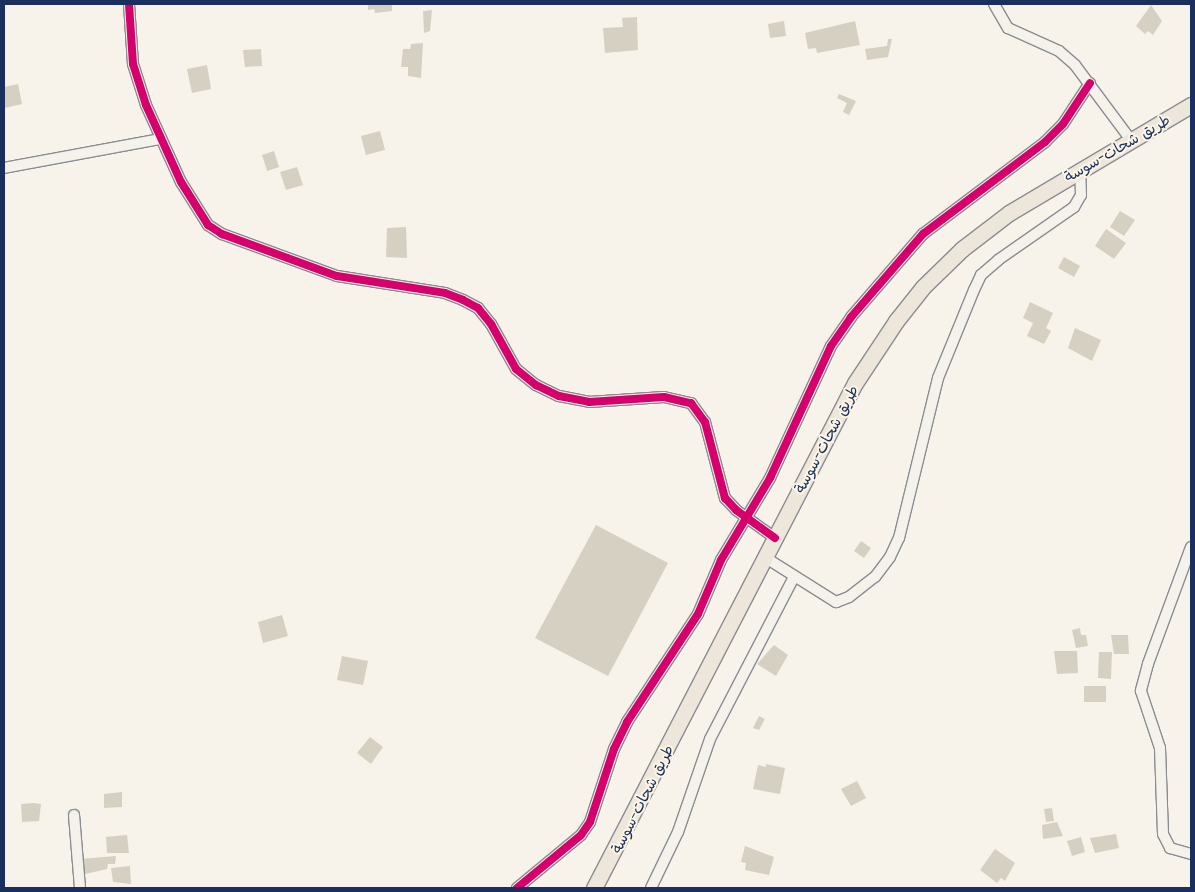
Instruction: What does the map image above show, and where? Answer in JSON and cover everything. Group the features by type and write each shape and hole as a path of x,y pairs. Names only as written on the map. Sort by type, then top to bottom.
{"main road":[{"name":"طريق شحات-سوسة","path":"594,888 855,383 896,321 923,287 978,237 1080,169 1191,105"}],"street":[{"path":"129,4 133,64 146,105 199,215 222,234 337,276 445,293 463,300 478,308 490,324 516,369 536,385 560,396 589,402 664,397 691,403 705,422 725,498 775,538"},
{"path":"994,4 1008,28 1059,51 1090,83 1131,140"},
{"path":"517,888 580,835 590,822 614,749 627,722 698,614 721,560 770,478 831,346 871,290 924,234 1045,142 1076,107 1090,83"},
{"path":"4,168 161,139"},
{"path":"766,558 839,602 874,576 890,557 907,513 938,378 974,290 982,275 998,260 1074,207 1081,195 1080,169"},
{"path":"1191,547 1148,664 1141,691 1160,748 1163,834 1170,848 1191,854"},
{"path":"651,888 678,832 710,740 794,576"},
{"path":"74,815 80,888"}],"building":[{"path":"368,4 392,4 392,11 375,13 374,9 368,10"},
{"path":"1151,5 1162,21 1153,35 1148,31 1145,34 1136,26"},
{"path":"432,10 430,31 424,33 423,11"},
{"path":"637,17 638,50 605,53 603,28 623,27 622,18"},
{"path":"784,21 786,36 770,38 768,24"},
{"path":"855,21 860,45 817,53 816,48 808,49 805,33"},
{"path":"888,39 892,39 888,57 867,60 865,49 887,46"},
{"path":"423,43 421,78 408,76 408,67 401,67 403,49 410,49 411,44"},
{"path":"261,49 262,66 245,67 243,50"},
{"path":"207,65 211,89 192,93 187,69"},
{"path":"18,84 22,104 5,108 4,87"},
{"path":"839,94 856,101 849,115 843,112 847,103 837,98"},
{"path":"380,131 385,150 366,155 361,136"},
{"path":"274,151 279,167 267,171 262,155"},
{"path":"297,167 303,185 286,190 280,172"},
{"path":"1120,211 1135,220 1124,236 1110,227"},
{"path":"406,227 407,258 386,257 387,228"},
{"path":"1106,229 1126,243 1114,259 1095,246"},
{"path":"1064,257 1080,266 1074,277 1058,268"},
{"path":"1030,302 1053,313 1046,328 1051,331 1044,344 1027,336 1033,323 1023,318"},
{"path":"1075,328 1101,340 1092,361 1068,348"},
{"path":"596,525 668,563 608,676 535,638"},
{"path":"861,541 871,548 864,558 854,551"},
{"path":"282,615 288,636 263,643 258,622"},
{"path":"1080,628 1081,635 1086,635 1088,646 1076,648 1072,630"},
{"path":"1111,635 1128,635 1129,654 1114,654"},
{"path":"774,645 788,655 776,676 757,664"},
{"path":"1054,651 1077,651 1078,673 1057,674"},
{"path":"1099,652 1112,652 1111,679 1098,678"},
{"path":"342,656 368,661 363,685 337,680"},
{"path":"1084,686 1106,686 1106,702 1084,702"},
{"path":"759,716 765,719 759,730 753,728"},
{"path":"370,737 383,747 371,764 357,753"},
{"path":"766,764 785,768 780,794 753,789 758,765 766,767"},
{"path":"857,781 866,798 851,806 841,789"},
{"path":"122,792 122,807 104,808 104,794"},
{"path":"21,804 41,804 39,821 22,822"},
{"path":"1052,808 1054,821 1046,822 1044,809"},
{"path":"1057,822 1063,836 1043,839 1042,825"},
{"path":"1116,834 1119,848 1095,853 1090,838"},
{"path":"127,835 129,853 107,853 106,837"},
{"path":"1081,837 1085,852 1072,856 1067,841"},
{"path":"745,846 774,857 769,875 745,870 746,863 741,862"},
{"path":"995,849 1015,863 1005,881 1001,878 997,883 980,870"},
{"path":"116,856 115,864 108,864 107,869 81,875 80,859"},
{"path":"130,866 131,884 113,882 111,868"}],"cycle path":[{"path":"129,4 133,64 146,105 181,182 208,225 222,234 337,276 445,293 463,300 478,308 491,324 516,369 536,385 559,396 589,402 664,397 691,403 705,422 725,498 736,510 775,538"},
{"path":"517,888 581,835 590,822 614,749 627,722 698,614 721,560 770,478 831,346 851,317 923,234 1045,142 1063,124 1090,83"}]}
